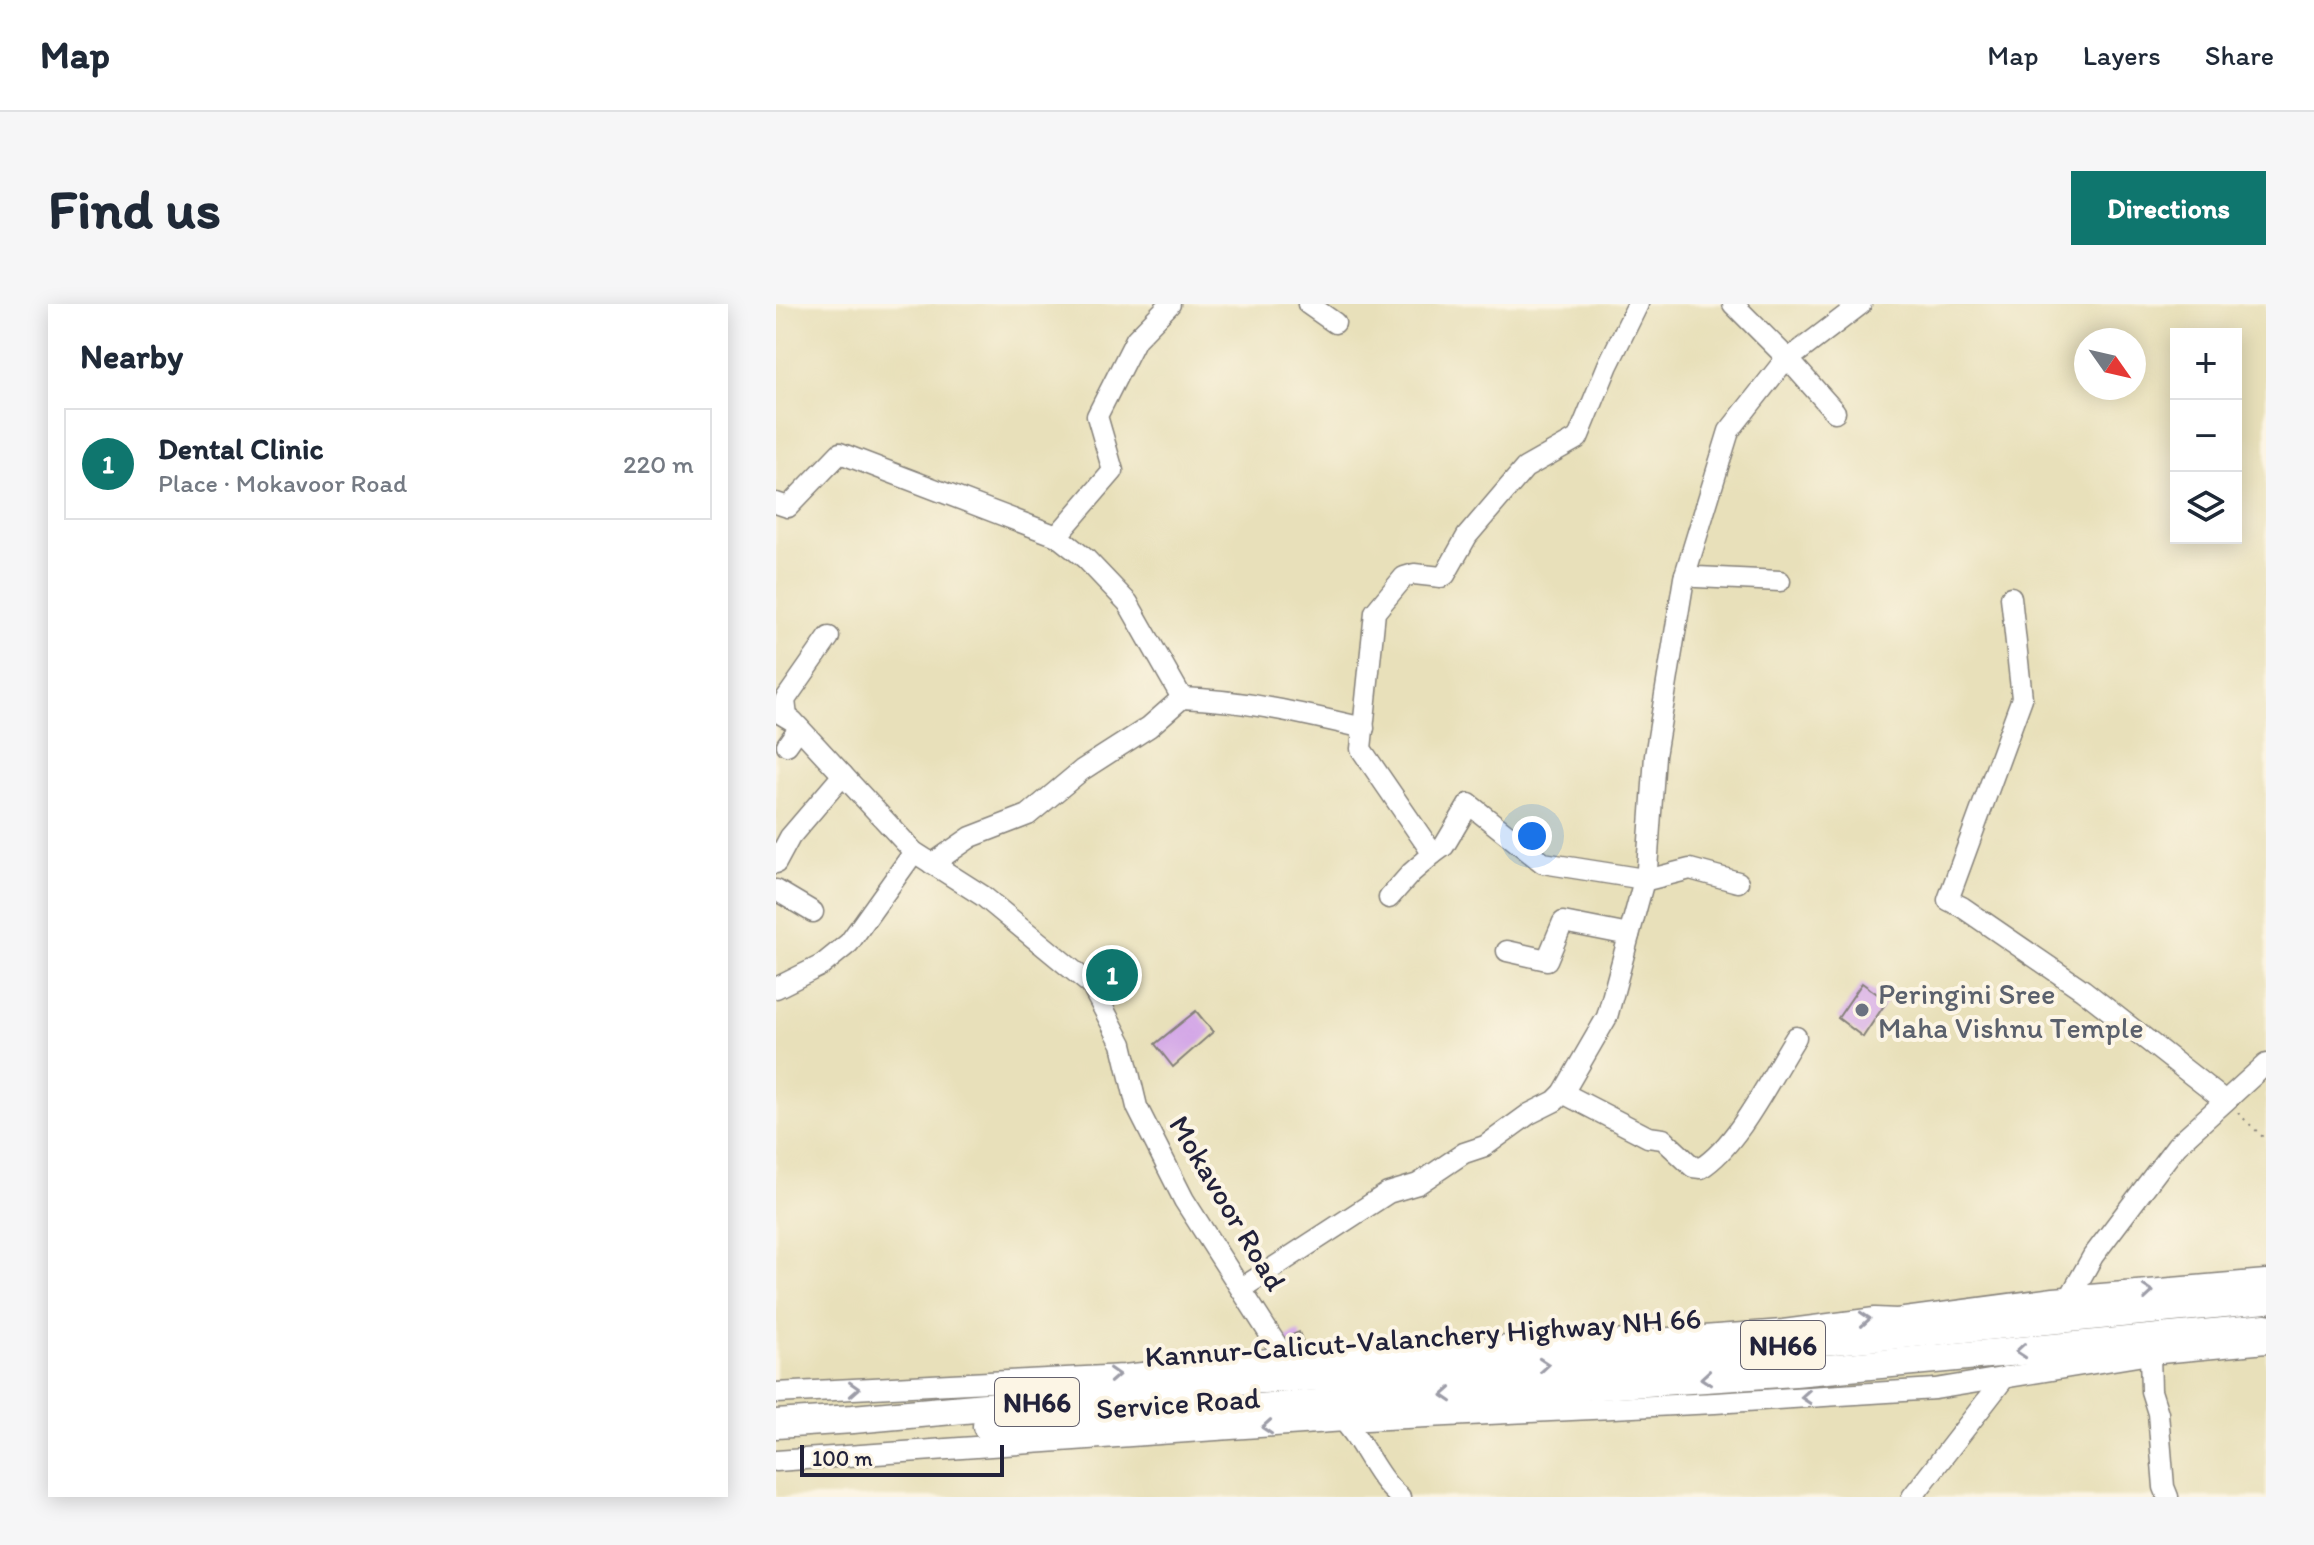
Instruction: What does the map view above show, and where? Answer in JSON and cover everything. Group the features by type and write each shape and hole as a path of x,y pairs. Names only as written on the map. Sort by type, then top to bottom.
{"highway":[{"name":"Kannur-Calicut-Valanchery Highway NH 66","path":"776,1424 1019,1404 1240,1380 1292,1368 1541,1366 2266,1299"},
{"path":"776,1439 1336,1412 2266,1328"}],"street":[{"path":"1057,536 1113,471 1097,416 1136,339 1170,304"},
{"path":"1308,304 1335,323"},
{"path":"1433,854 1361,749 1375,612 1404,577 1414,574 1445,575 1467,536 1525,468 1578,438 1608,365 1638,304"},
{"path":"1733,304 1835,412"},
{"path":"1242,1288 1388,1193 1418,1184 1464,1153 1485,1146 1563,1093 1607,1017 1647,869 1655,756 1685,574 1729,431 1781,365 1861,304"},
{"path":"776,503 788,507 840,453 1057,536 1086,559 1128,603 1182,698"},
{"path":"1685,574 1780,581"},
{"path":"2011,597 2022,698 1948,900 2083,990 2225,1101"},
{"path":"787,745 785,700 829,637"},
{"path":"932,864 971,837 1028,815 1082,770 1149,727 1182,698 1202,698 1296,712 1364,728"},
{"name":"Mokavoor Road","path":"787,719 914,852 983,896 1091,985 1122,1044 1137,1107 1184,1200 1292,1368 1336,1412 1385,1483 1400,1497"},
{"path":"776,863 790,837 843,775"},
{"path":"1389,898 1411,873 1444,846 1469,804 1543,863 1644,880 1690,869 1738,882"},
{"path":"776,988 822,965 849,943 914,852"},
{"path":"776,890 813,912"},
{"path":"1507,951 1547,960 1563,922 1629,935"},
{"path":"1563,1093 1648,1137 1663,1139 1693,1167 1701,1168 1711,1162 1738,1130 1796,1037"},
{"path":"2036,1321 2070,1297 2093,1256 2177,1145 2266,1064"},
{"path":"776,1393 1292,1368 1458,1348 1783,1330 2070,1297 2266,1280"},
{"name":"Service Road","path":"776,1461 1336,1412 1715,1403 1919,1390 2150,1354 2266,1343"},
{"path":"2150,1354 2151,1391 2158,1413 2164,1487 2168,1497"},
{"path":"1913,1497 2005,1377"}],"path":[{"path":"2225,1101 2266,1140"}],"building":[{"path":"1103,956 1135,980 1119,998 1090,970"},
{"name":"Peringini Sree Maha Vishnu Temple","path":"1862,983 1887,1001 1863,1037 1838,1018"},
{"path":"1196,1011 1213,1032 1173,1067 1155,1044"},
{"path":"1299,1332 1304,1345 1291,1349 1283,1339"}],"place":[{"name":"Dental Clinic","path":"1112,975"},
{"name":"Peringini Sree Maha Vishnu Temple","path":"1862,1010"}]}
